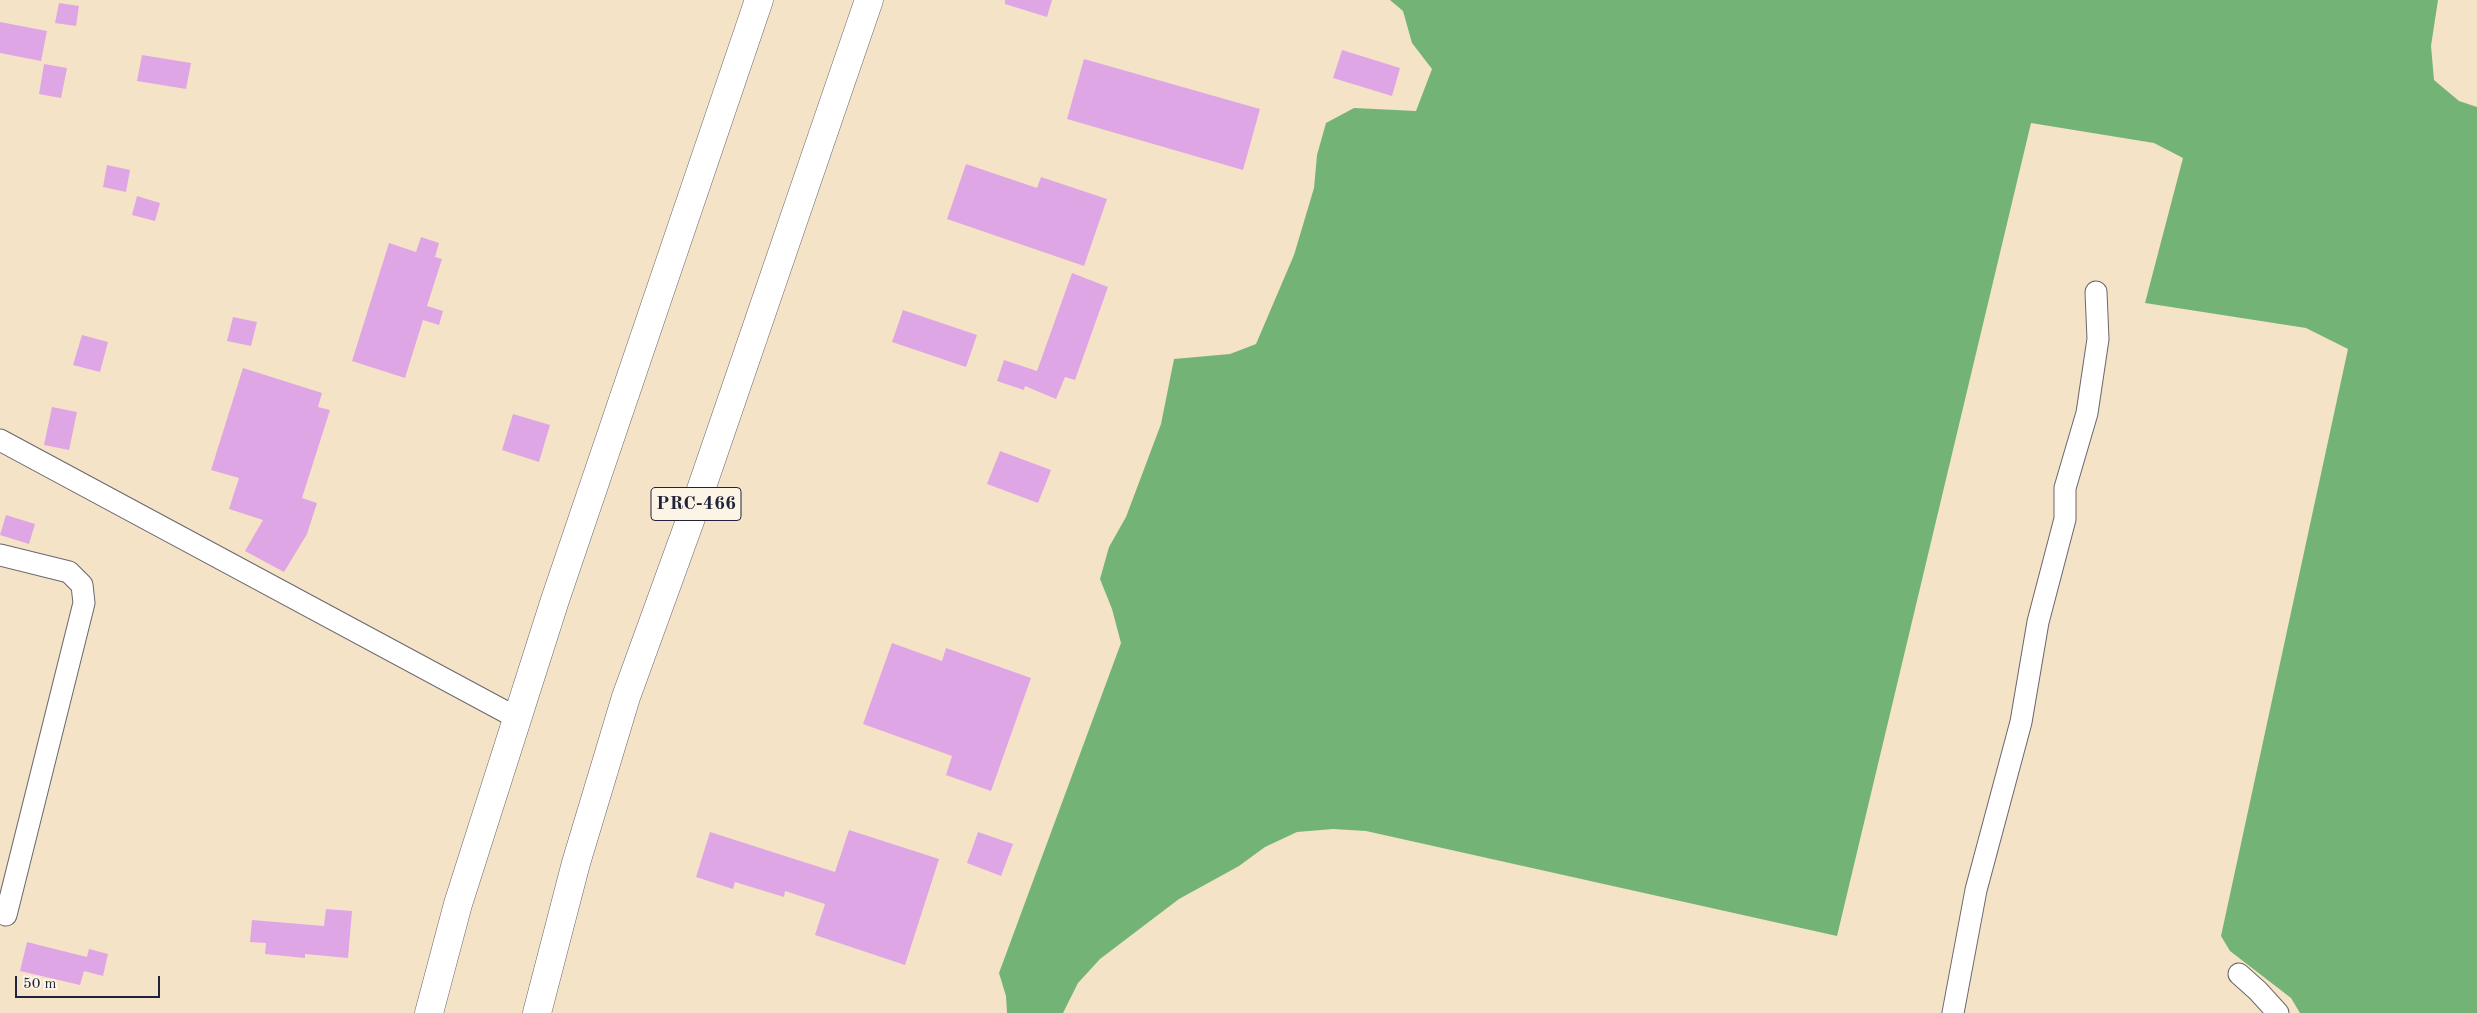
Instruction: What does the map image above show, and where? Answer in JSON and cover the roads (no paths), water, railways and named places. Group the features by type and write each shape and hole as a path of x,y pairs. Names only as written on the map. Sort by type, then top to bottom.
{"highway":[{"path":"428,1013 458,904 517,718 759,0"},
{"name":"PRC-466","path":"537,1013 576,863 626,697 695,507 869,0"}],"street":[{"path":"1953,1013 1976,890 2021,722 2038,622 2065,519 2065,488 2087,413 2098,339 2096,292"},
{"path":"0,440 517,718"},
{"path":"0,555 69,572 82,585 84,603 6,915"},
{"path":"2238,974 2258,991 2278,1013"}]}
